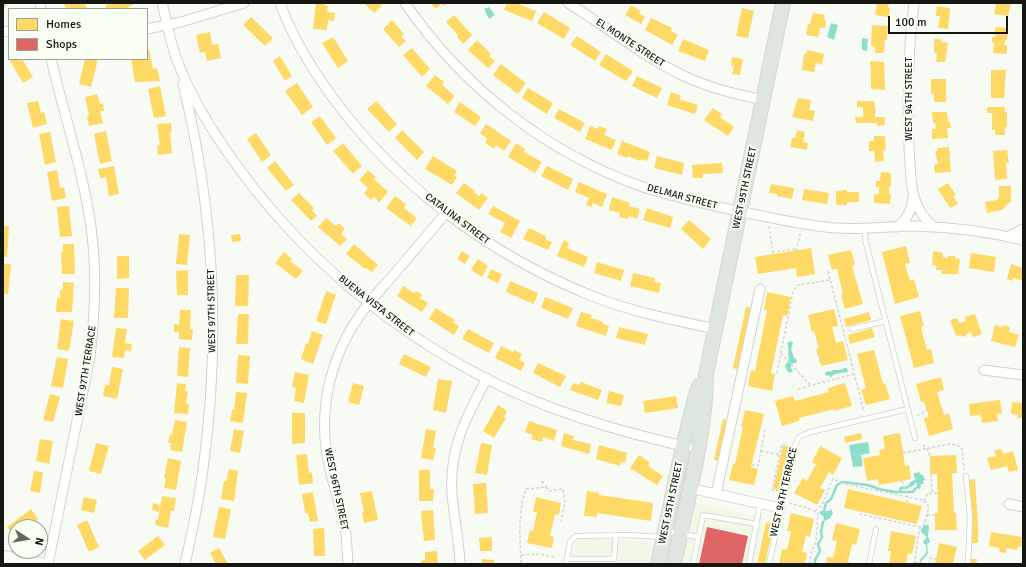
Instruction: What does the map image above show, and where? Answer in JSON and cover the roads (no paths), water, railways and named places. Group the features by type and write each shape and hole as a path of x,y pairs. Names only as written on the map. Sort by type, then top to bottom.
{"main road":[{"name":"WEST 95TH STREET","path":"674,564 698,449 706,392 706,374 783,3"},
{"name":"WEST 95TH STREET","path":"658,564 697,391 706,374"},
{"path":"3,557 40,564"}],"street":[{"path":"162,3 168,25"},
{"path":"148,29 168,25 244,3"},
{"name":"CATALINA STREET","path":"280,3 308,62 342,110 364,137 389,163 411,184 446,212 494,247 558,281 593,296 628,308 665,319 715,329"},
{"name":"DELMAR STREET","path":"405,3 442,52 496,104 552,144 602,171 642,186 694,202 815,226 864,229 934,227 1007,236 1023,240"},
{"name":"EL MONTE STREET","path":"568,3 647,56 685,77 716,89 763,100"},
{"name":"WEST 94TH STREET","path":"897,227 904,222 908,215 912,207 914,196 910,162 908,72 914,3"},
{"name":"BUENA VISTA STREET","path":"168,25 176,58 197,105 214,134 237,166 263,199 314,254 369,303 422,341 447,356 487,378 534,400 630,434 698,449"},
{"name":"WEST 97TH STREET","path":"176,58 190,116 204,189 212,266 214,312 211,392 205,454 194,523 185,564"},
{"name":"WEST 97TH TERRACE","path":"48,564 90,357 95,298 91,228 85,197 51,60"},
{"name":"WEST 94TH STREET","path":"914,196 923,216 928,223 934,227"},
{"name":"WEST 96TH STREET","path":"348,564 345,527 328,464 326,447 326,403 330,380 338,355 360,314 446,212"},
{"path":"1007,236 1023,229"},
{"path":"716,494 760,289"},
{"path":"984,370 1023,375"},
{"path":"460,564 452,492 454,457 459,435 487,378"},
{"path":"689,488 780,508"},
{"path":"1009,504 1023,507"}],"lane":[{"path":"864,229 866,244 915,438"},
{"path":"852,330 886,320"},
{"name":"WEST 94TH TERRACE","path":"768,564 796,440 810,432 908,409"},
{"path":"965,475 970,518 968,564"},
{"path":"749,564 760,504"},
{"path":"693,564 703,515 757,524"},
{"path":"869,564 876,529"},
{"path":"616,535 614,559 566,562 570,542 576,536 616,535 664,534 680,534 698,537"}],"waterway":[{"path":"824,511 826,503 831,499 837,485 842,482 868,485 895,492 913,492 916,488"},
{"path":"900,491 901,488 906,488 909,486"},
{"path":"815,564 815,560 820,551 818,544 822,537 821,532 823,522"}]}
